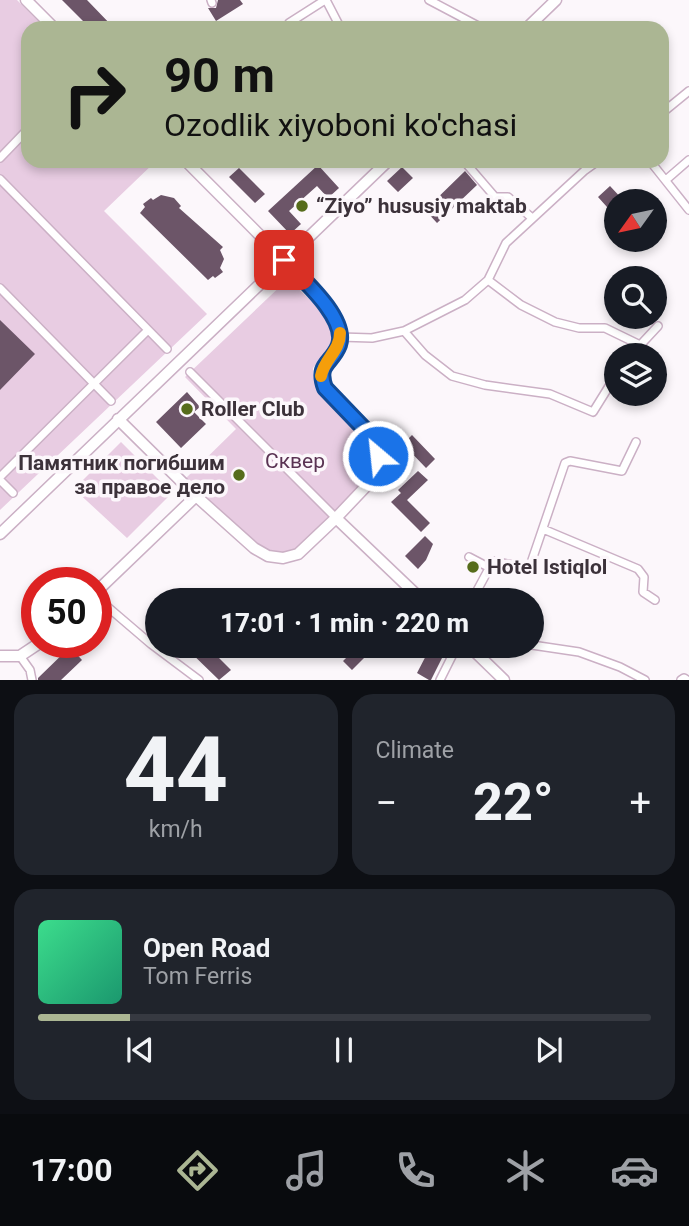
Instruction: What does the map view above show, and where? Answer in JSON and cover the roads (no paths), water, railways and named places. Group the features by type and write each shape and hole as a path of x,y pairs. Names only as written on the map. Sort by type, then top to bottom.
{"main road":[{"path":"26,0 47,21"},
{"path":"534,21 556,0"},
{"path":"118,419 196,496 254,548 268,556 283,558 298,554 336,519 373,479 378,456 372,437 325,388 321,378 323,367 338,347 340,337 339,327 332,314 284,260 193,168"},
{"path":"0,534 381,168"},
{"path":"112,579 196,496"},
{"path":"336,519 409,588"},
{"path":"0,656 20,656"},
{"path":"484,658 505,680"}],"street":[{"path":"292,21 325,0 337,21"},
{"path":"429,0 469,21"},
{"path":"669,107 689,90"},
{"path":"0,158 21,136"},
{"path":"667,179 689,160"},
{"path":"470,168 495,197 508,197 532,218"},
{"path":"340,337 372,338 404,331 465,300 488,280 506,243 590,168"},
{"path":"657,168 689,209"},
{"path":"0,179 167,349"},
{"path":"488,280 521,305 555,322 579,328 605,328 636,343"},
{"path":"0,288 111,401"},
{"path":"642,343 655,329"},
{"path":"13,493 0,478 148,330"},
{"path":"404,331 425,355 452,376 485,385 550,394 593,412 604,394"},
{"path":"190,372 336,519"},
{"path":"478,588 492,562 522,567 528,565 533,558 565,464 570,461 622,471 636,442"},
{"path":"543,528 638,569 644,577 643,592 655,600"},
{"path":"469,557 489,568"},
{"path":"112,609 151,644 199,680"},
{"path":"544,648 579,652 620,667 645,680"},
{"path":"20,656 30,670 32,680"},
{"path":"440,680 451,658"},
{"path":"681,680 687,680"}],"place":[{"name":"“Ziyo” hususiy maktab","path":"302,206"},
{"name":"Roller Club","path":"187,409"},
{"name":"Памятник погибшим за правое дело","path":"239,475"},
{"name":"Hotel Istiqlol","path":"473,567"}],"park label":[{"name":"Сквер","path":"295,461"}]}
